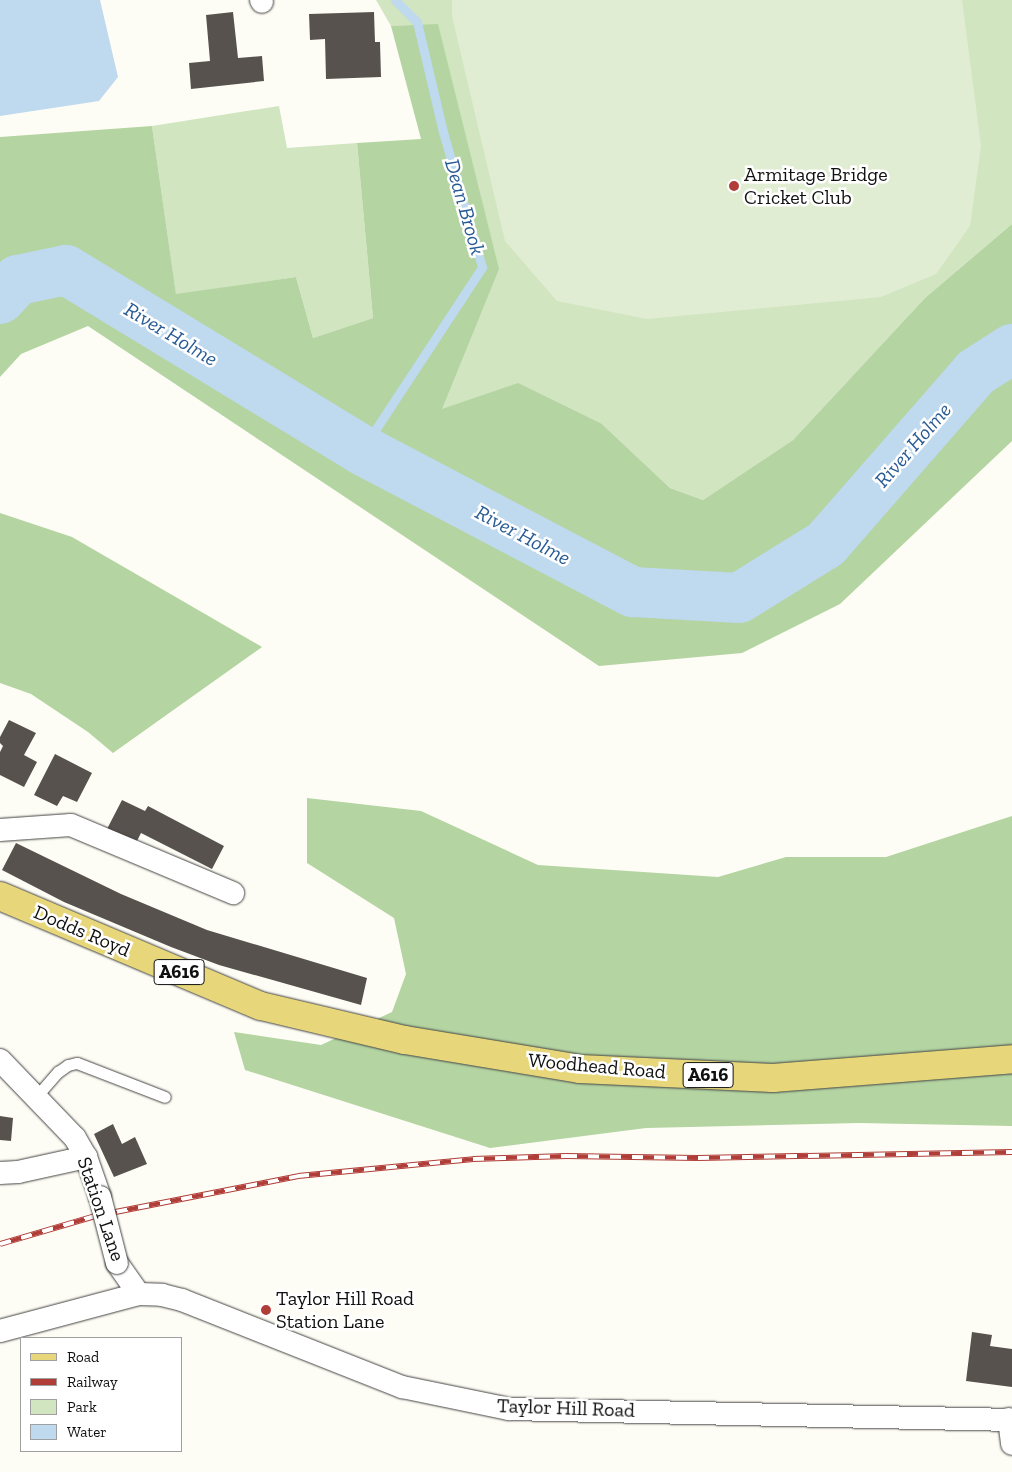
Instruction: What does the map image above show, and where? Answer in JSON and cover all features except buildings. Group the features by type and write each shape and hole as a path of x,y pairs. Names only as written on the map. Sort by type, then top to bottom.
{"main road":[{"name":"Dodds Royd","path":"0,896 260,1006 364,1030"},
{"name":"Woodhead Road","path":"364,1030 405,1040 580,1069 773,1078 1012,1059"}],"street":[{"path":"0,830 71,825 233,893"},
{"name":"Station Lane","path":"0,1060 75,1138 86,1157 100,1197 117,1263 139,1294"},
{"path":"0,1173 27,1170 86,1157"},
{"name":"Taylor Hill Road","path":"0,1331 139,1294 162,1295 182,1300 402,1387 509,1409 1011,1419"},
{"path":"1011,1419 1012,1444"}],"lane":[{"path":"35,1098 58,1072 68,1065 77,1063 165,1097"}],"green space":[{"name":"Armitage Bridge Cricket Club","path":"376,0 1012,0 1012,224 925,298 793,440 703,500 670,488 602,424 441,409 463,355 438,25 391,26"},
{"name":"Armitage Bridge Cricket Club","path":"452,0 962,0 981,146 970,226 936,274 881,297 647,319 557,301 505,241 452,16"},
{"path":"438,24 499,269 442,409 518,383 602,424 670,488 703,500 793,440 925,298 1012,224 1012,441 840,604 742,653 599,666 88,326 21,354 0,377 0,137 152,126 176,294 296,277 313,338 373,318 357,143 421,139 391,26"},
{"path":"279,106 287,148 357,143 373,318 313,338 296,277 176,295 152,126"},
{"path":"0,513 72,537 262,647 113,753 88,732 31,694 0,683"},
{"path":"307,798 421,811 538,865 718,877 786,857 886,857 1012,816 1012,1126 859,1123 646,1128 490,1148 245,1070 234,1032 321,1045 392,1012 406,974 394,918 307,863"}],"water":[{"path":"0,0 100,0 118,77 99,101 0,116"}],"waterway":[{"name":"Dean Brook","path":"362,450 482,267 443,132 417,22 395,0"},
{"name":"River Holme","path":"0,299 18,280 66,270 362,450 633,592 739,598 826,544 976,372 1012,349"}],"railway":[{"path":"0,1244 95,1216 298,1176 473,1159 566,1156 698,1158 1012,1152"}],"place":[{"name":"Armitage Bridge Cricket Club","path":"734,186"},
{"name":"Taylor Hill Road Station Lane","path":"266,1310"}]}
